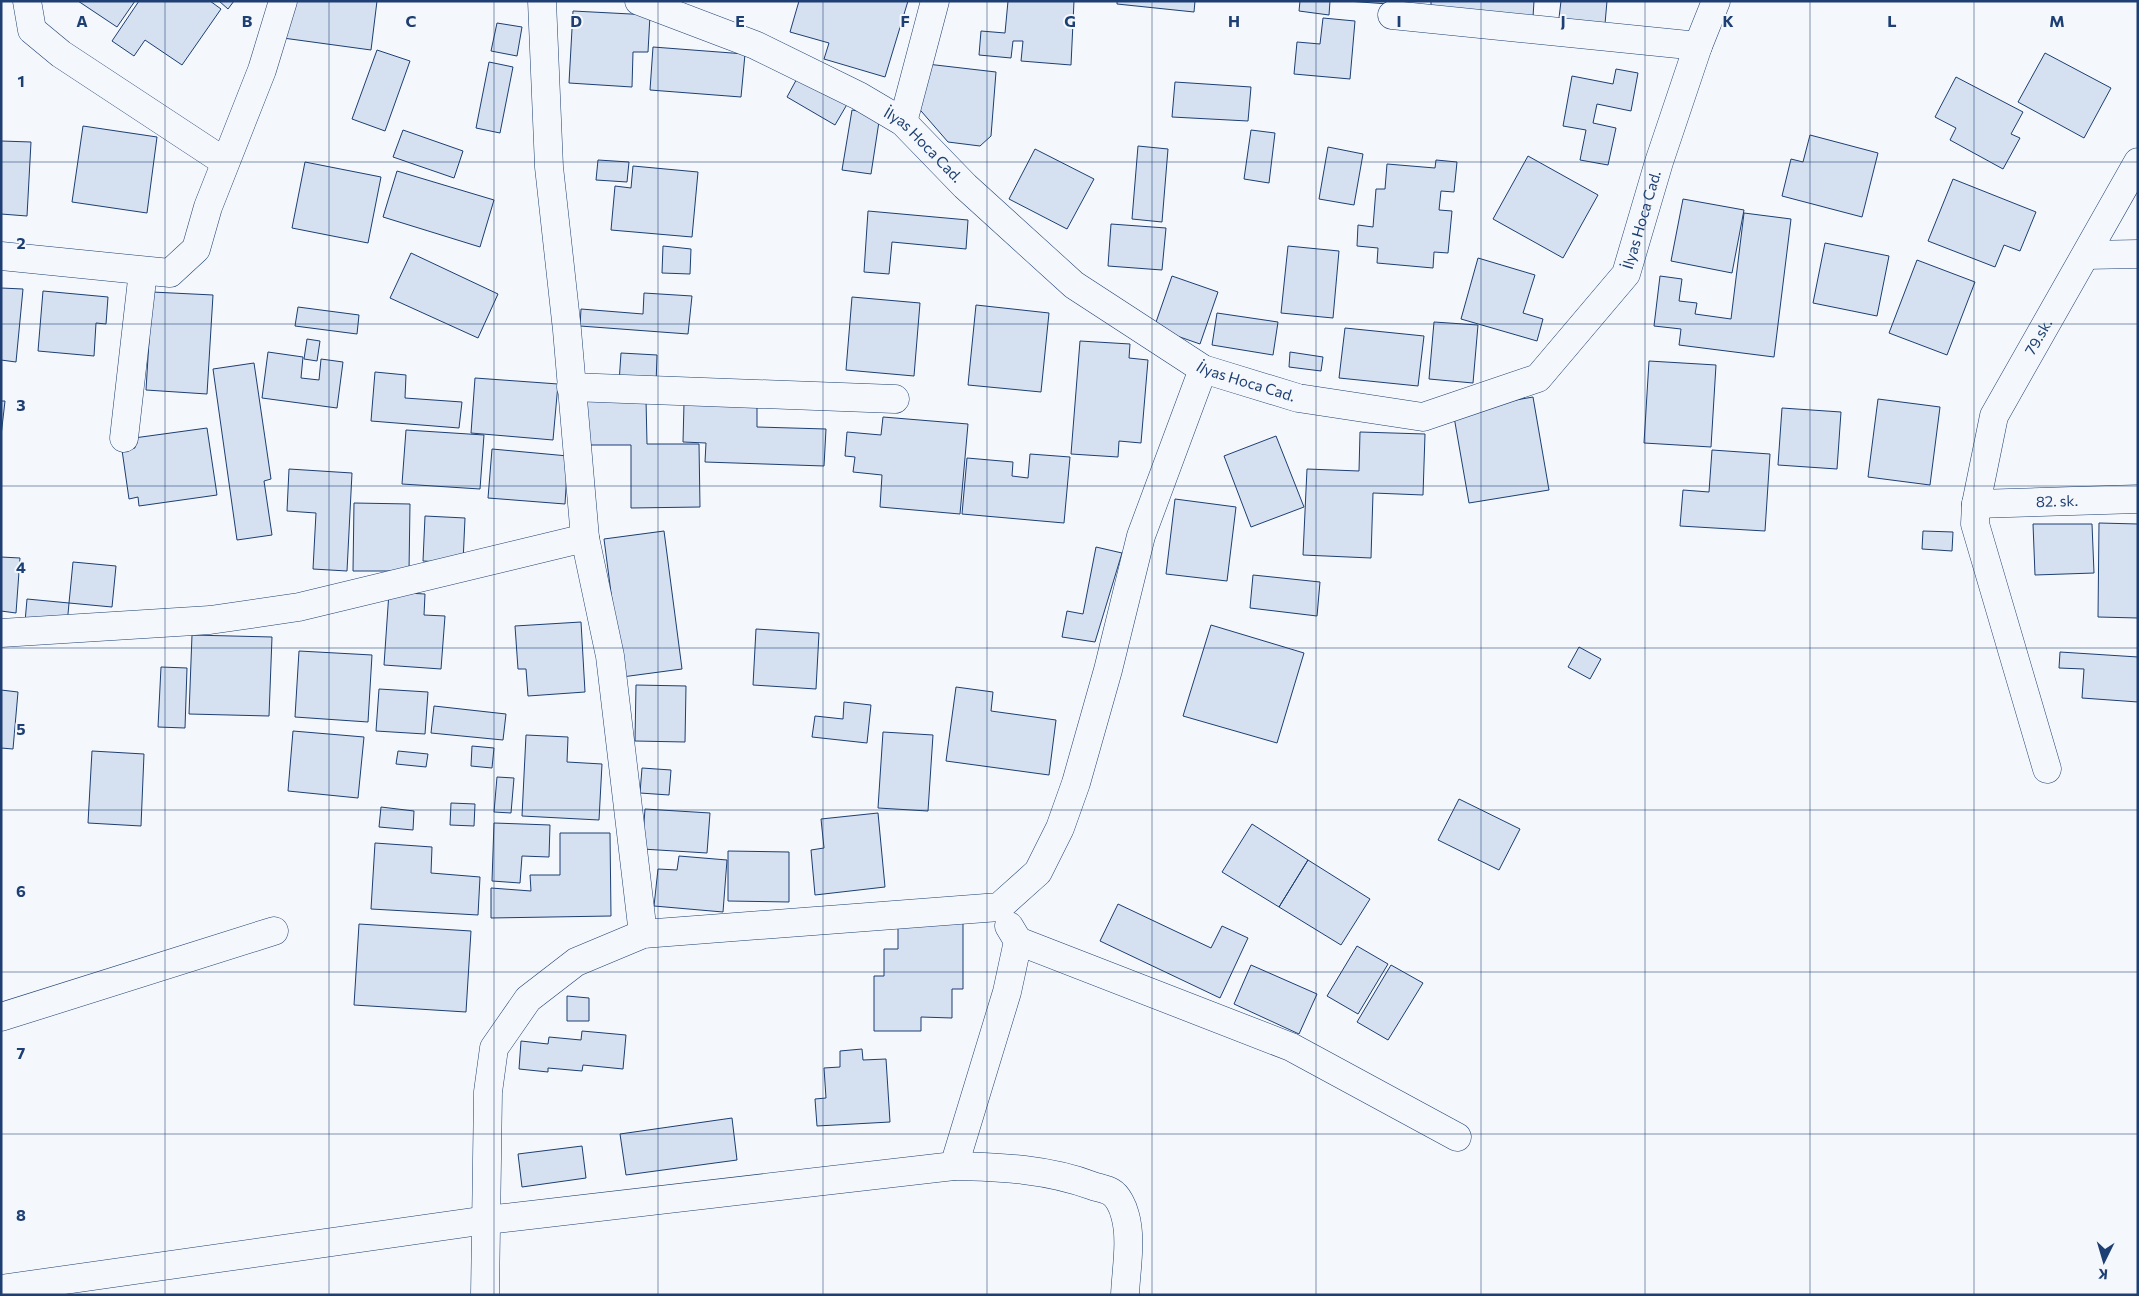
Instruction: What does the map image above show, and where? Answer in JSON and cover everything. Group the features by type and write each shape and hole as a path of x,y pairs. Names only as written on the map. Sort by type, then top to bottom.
{"street":[{"path":"27,1 32,30 61,54 225,162"},
{"path":"1,256 170,273 196,249 225,162 262,70 283,1"},
{"path":"542,1 549,167 567,330 586,538 610,656 643,934"},
{"name":"İlyas Hoca Cad.","path":"639,1 755,45 859,96 902,122 965,186 1074,285 1203,369 1298,398 1423,417 1538,378 1626,274 1659,162 1698,46 1716,1"},
{"path":"902,122 935,1"},
{"path":"1392,15 1698,46"},
{"name":"79.sk.","path":"1975,514 1994,416 2138,162"},
{"path":"2086,256 2138,254"},
{"path":"124,438 143,270"},
{"path":"485,1295 488,1220 488,1092 494,1048 528,998 576,962 643,934 999,907 1038,872 1060,828 1076,783 1108,670 1141,536 1203,369"},
{"path":"571,387 895,399"},
{"name":"82. sk.","path":"1975,514 2138,499"},
{"path":"1975,514 2047,769"},
{"path":"1,633 210,620 299,607 586,538"},
{"path":"999,907 1018,941 1291,1047 1457,1137"},
{"path":"1,1017 274,931"},
{"path":"954,1166 1007,992 1018,941"},
{"path":"1,1288 488,1220 954,1166 1003,1167 1046,1173 1079,1181 1112,1193 1125,1215 1128,1231 1125,1295"}],"building":[{"path":"78,1 135,1 117,27"},
{"path":"139,1 210,1 221,9 182,65 145,40 134,56 112,41"},
{"path":"219,1 234,1 228,9"},
{"path":"288,1 377,1 371,50 283,38"},
{"path":"799,1 908,1 885,77 824,59 829,43 790,32"},
{"path":"1008,1 1074,1 1071,65 1021,61 1023,41 1013,41 1011,58 979,55 981,31 1005,33"},
{"path":"1117,1 1195,1 1194,12 1117,4"},
{"path":"1300,1 1330,1 1329,15 1299,11"},
{"path":"1347,1 1402,1 1402,5"},
{"path":"1431,1 1534,1 1533,17 1431,13"},
{"path":"1561,1 1607,1 1605,24 1559,18"},
{"path":"573,11 650,15 648,52 633,52 632,87 569,83"},
{"path":"1323,18 1355,21 1350,79 1294,74 1297,42 1320,44"},
{"path":"497,23 522,27 517,56 491,51"},
{"path":"653,47 745,54 741,97 650,90"},
{"path":"377,50 410,61 385,131 352,119"},
{"path":"2045,53 2111,88 2084,138 2018,102"},
{"path":"489,62 513,67 500,133 476,128"},
{"path":"927,64 996,72 991,136 980,146 948,142 915,104"},
{"path":"1616,69 1638,73 1631,111 1597,104 1593,123 1616,128 1608,165 1580,160 1586,130 1563,126 1572,76 1613,84"},
{"path":"800,73 849,101 835,125 787,97"},
{"path":"1956,77 2023,112 2011,134 2020,138 2003,169 1950,140 1956,128 1935,117"},
{"path":"1175,82 1251,87 1248,121 1172,117"},
{"path":"852,110 880,115 871,174 842,170"},
{"path":"83,126 157,137 147,213 72,202"},
{"path":"403,130 463,151 454,178 393,157"},
{"path":"1251,130 1275,133 1269,183 1244,179"},
{"path":"1810,135 1878,153 1862,217 1782,196 1791,159 1803,162"},
{"path":"1,141 31,142 27,216 1,214"},
{"path":"1138,146 1168,149 1162,222 1132,219"},
{"path":"1328,147 1363,154 1354,205 1319,199"},
{"path":"1035,149 1094,179 1067,229 1009,199"},
{"path":"1528,156 1598,195 1563,258 1493,219"},
{"path":"598,160 629,162 627,182 596,180"},
{"path":"1436,160 1457,162 1454,192 1441,191 1439,210 1452,211 1448,253 1434,252 1433,268 1377,263 1378,248 1357,246 1358,225 1373,227 1376,189 1385,189 1387,164 1435,168"},
{"path":"305,162 381,177 368,243 292,228"},
{"path":"633,166 698,172 692,237 611,230 615,186 631,188"},
{"path":"397,171 494,200 480,247 383,217"},
{"path":"1953,179 2036,212 2020,251 2004,245 1995,267 1928,241"},
{"path":"1683,199 1744,210 1732,273 1671,261"},
{"path":"868,211 968,220 966,249 892,242 889,274 864,272"},
{"path":"1744,213 1791,219 1774,357 1679,345 1681,329 1654,326 1660,276 1682,279 1679,301 1697,303 1695,314 1731,319"},
{"path":"1111,224 1166,228 1162,270 1108,266"},
{"path":"1825,243 1889,256 1877,316 1813,303"},
{"path":"663,246 691,249 690,274 662,273"},
{"path":"1288,246 1339,251 1333,318 1281,313"},
{"path":"411,253 498,294 478,338 390,298"},
{"path":"1478,258 1535,275 1523,313 1543,319 1537,341 1461,319"},
{"path":"1917,260 1975,282 1947,355 1889,333"},
{"path":"1172,276 1218,292 1200,344 1154,328"},
{"path":"1,288 23,289 16,362 1,360"},
{"path":"43,291 108,297 106,324 96,323 94,356 38,351"},
{"path":"152,292 213,295 207,394 146,390"},
{"path":"644,293 692,296 688,334 580,326 581,309 643,314"},
{"path":"852,297 920,303 914,376 846,370"},
{"path":"976,305 1049,313 1041,392 968,385"},
{"path":"298,307 359,315 357,334 295,326"},
{"path":"1217,313 1278,322 1273,355 1212,345"},
{"path":"1434,322 1478,325 1473,383 1429,379"},
{"path":"1345,328 1424,336 1418,386 1339,378"},
{"path":"307,339 320,341 317,361 304,359"},
{"path":"1080,341 1130,344 1129,358 1148,360 1141,443 1119,441 1118,457 1071,454"},
{"path":"268,352 303,357 301,378 319,380 321,359 343,362 337,408 262,398"},
{"path":"1290,352 1323,357 1321,371 1289,367"},
{"path":"621,353 657,355 656,385 619,383"},
{"path":"1649,361 1716,365 1711,447 1644,443"},
{"path":"254,363 271,479 264,481 272,535 237,540 213,369"},
{"path":"375,372 406,375 405,398 462,402 459,428 371,421"},
{"path":"475,378 558,384 553,440 471,433"},
{"path":"1533,397 1549,490 1469,503 1453,411"},
{"path":"583,399 646,399 647,444 699,444 700,507 631,508 631,445 583,445"},
{"path":"1878,399 1940,407 1930,485 1868,477"},
{"path":"1,401 5,401 1,436"},
{"path":"684,403 757,405 757,427 826,429 824,466 705,462 706,443 683,442"},
{"path":"1782,408 1841,412 1837,469 1778,465"},
{"path":"883,417 968,424 960,514 880,507 882,475 853,472 855,457 845,456 847,432 881,435"},
{"path":"207,428 217,495 139,506 138,497 129,499 122,450 135,448 134,438"},
{"path":"406,430 484,435 480,489 402,484"},
{"path":"1360,432 1425,434 1423,495 1373,493 1371,558 1303,555 1307,469 1359,471"},
{"path":"1276,436 1304,507 1251,527 1224,456"},
{"path":"492,449 568,456 565,504 488,498"},
{"path":"1712,450 1770,454 1765,531 1680,526 1683,490 1709,492"},
{"path":"1030,454 1070,457 1064,523 962,514 967,458 1013,462 1012,476 1028,478"},
{"path":"289,469 352,473 347,571 313,569 316,513 287,511"},
{"path":"1175,499 1236,507 1227,581 1166,574"},
{"path":"354,503 410,504 409,571 353,571"},
{"path":"425,516 465,518 463,563 423,561"},
{"path":"2099,523 2138,524 2138,618 2098,617"},
{"path":"2033,524 2092,524 2094,573 2035,575"},
{"path":"664,531 682,669 622,677 604,539"},
{"path":"1923,531 1953,532 1952,551 1922,549"},
{"path":"1096,547 1122,553 1095,642 1062,637 1067,611 1083,614"},
{"path":"1,557 20,558 16,613 1,611"},
{"path":"73,562 116,566 112,607 69,603"},
{"path":"1253,575 1320,582 1317,616 1250,608"},
{"path":"389,592 425,594 424,615 445,616 441,669 384,665"},
{"path":"27,599 69,603 67,625 25,622"},
{"path":"581,622 585,692 528,696 526,669 518,669 515,626"},
{"path":"1211,625 1304,653 1277,743 1183,716"},
{"path":"756,629 819,633 816,689 753,685"},
{"path":"192,635 272,637 269,716 189,714"},
{"path":"1579,647 1601,659 1590,679 1568,667"},
{"path":"299,651 372,655 368,722 295,717"},
{"path":"2060,652 2138,657 2138,702 2082,698 2084,669 2059,668"},
{"path":"161,667 187,668 185,728 158,727"},
{"path":"636,685 686,686 685,742 635,741"},
{"path":"956,687 993,692 991,711 1056,720 1049,775 946,761"},
{"path":"379,689 428,692 425,734 376,731"},
{"path":"1,690 18,692 13,749 1,748"},
{"path":"844,702 871,705 867,743 812,737 815,716 843,719"},
{"path":"434,706 506,714 503,740 431,733"},
{"path":"293,731 364,737 358,798 288,791"},
{"path":"883,732 933,735 928,811 878,808"},
{"path":"526,735 568,737 567,762 602,764 599,820 522,816"},
{"path":"472,746 494,748 492,768 471,766"},
{"path":"92,751 144,754 141,826 88,823"},
{"path":"398,751 428,754 426,767 396,764"},
{"path":"642,768 671,770 669,795 640,793"},
{"path":"497,777 514,778 511,813 494,812"},
{"path":"1459,799 1520,829 1499,870 1438,840"},
{"path":"451,803 475,804 474,826 450,825"},
{"path":"381,807 414,811 413,830 379,827"},
{"path":"645,809 710,813 707,853 642,849"},
{"path":"878,813 885,887 815,895 811,850 824,848 821,819"},
{"path":"494,823 550,825 549,857 522,856 520,883 492,881"},
{"path":"1252,824 1308,860 1279,907 1222,872"},
{"path":"560,833 610,833 611,916 491,918 491,888 531,891 530,875 560,875"},
{"path":"375,843 432,847 431,873 480,877 478,915 371,909"},
{"path":"728,851 789,852 789,902 728,901"},
{"path":"679,856 727,860 723,912 654,906 658,869 677,870"},
{"path":"1308,860 1370,899 1341,945 1279,907"},
{"path":"1118,904 1211,948 1222,926 1248,938 1220,998 1100,941"},
{"path":"898,920 963,920 963,989 952,989 952,1018 921,1017 921,1031 874,1031 874,976 884,976 884,949 898,949"},
{"path":"359,924 471,931 466,1012 354,1005"},
{"path":"1357,946 1388,964 1358,1014 1327,996"},
{"path":"1251,965 1317,994 1299,1034 1234,1004"},
{"path":"1391,965 1423,983 1388,1040 1357,1022"},
{"path":"567,996 589,998 589,1021 567,1021"},
{"path":"582,1031 626,1035 623,1069 583,1065 582,1071 548,1068 548,1072 519,1069 521,1041 548,1044 549,1037 581,1040"},
{"path":"862,1049 863,1060 886,1059 890,1122 817,1126 815,1099 826,1098 824,1068 840,1067 840,1051"},
{"path":"732,1118 737,1160 626,1175 620,1134"},
{"path":"582,1146 586,1178 522,1187 518,1154"}]}
